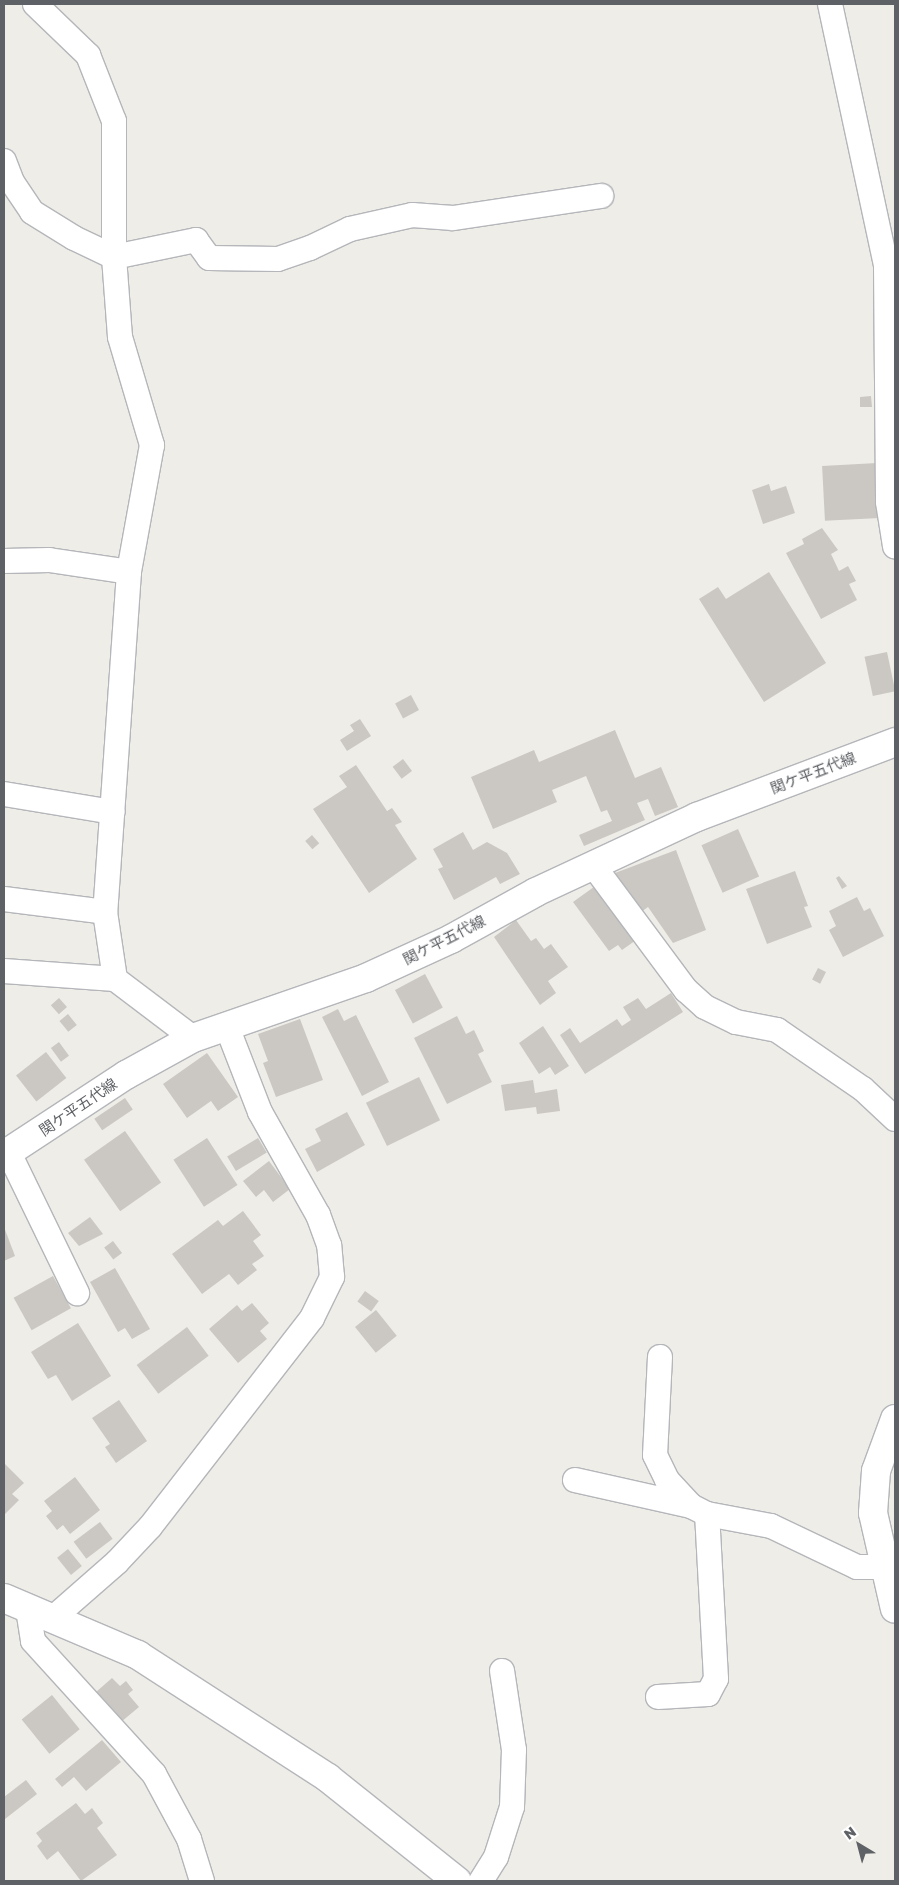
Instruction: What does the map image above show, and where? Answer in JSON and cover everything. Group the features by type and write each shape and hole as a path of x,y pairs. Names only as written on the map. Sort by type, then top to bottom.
{"main road":[{"name":"関ケ平五代線","path":"6,1154 126,1075 194,1038 366,978 451,938 536,892 696,817 895,742"},
{"path":"895,1419 876,1470 873,1513 895,1608"},
{"path":"28,1609 138,1655 328,1778 458,1881"}],"street":[{"path":"35,4 88,56 114,121 114,256 120,337 152,445 129,572 105,912 115,979"},
{"path":"830,4 886,266 888,502 895,546"},
{"path":"4,161 12,182 32,212 74,238 114,256 196,240 209,258 278,259 310,248 350,229 412,215 453,218 601,196"},
{"path":"4,561 49,560 129,572"},
{"path":"4,794 113,812"},
{"path":"593,865 686,990 705,1007 736,1022 777,1030 863,1089 895,1119"},
{"path":"4,899 105,912"},
{"path":"4,971 115,979 194,1038"},
{"path":"202,1881 189,1839 154,1774 33,1641 28,1609 117,1562 150,1526 312,1318 332,1277 329,1246 318,1215 260,1112 227,1027"},
{"path":"6,1154 77,1293"},
{"path":"658,1697 708,1694 716,1679 699,1510 667,1480 655,1455 660,1356"},
{"path":"575,1480 771,1526 857,1567 885,1567"},
{"path":"481,1881 496,1857 512,1807 514,1750 502,1672"}],"building":[{"path":"871,396 872,407 860,407 860,397"},
{"path":"877,463 880,518 825,521 822,466"},
{"path":"769,484 771,491 786,486 795,513 763,524 752,490"},
{"path":"822,528 838,550 831,554 839,571 848,566 856,581 849,584 857,600 821,619 786,553 804,544 802,539"},
{"path":"769,572 826,663 764,702 699,599 718,587 726,599"},
{"path":"887,652 895,691 873,696 865,657"},
{"path":"411,695 419,710 403,718 395,703"},
{"path":"360,719 371,736 347,751 340,740 354,731 350,725"},
{"path":"615,730 635,778 661,767 678,807 655,816 648,799 637,803 645,820 584,846 579,835 612,821 607,810 601,812 586,776 552,790 557,802 493,829 471,777 534,750 539,762"},
{"path":"403,759 412,771 402,779 393,767"},
{"path":"356,765 387,811 392,808 402,822 395,825 417,859 369,893 313,809 347,787 339,776"},
{"path":"738,829 759,877 723,893 701,845"},
{"path":"463,832 473,850 487,842 507,853 520,874 500,884 496,877 454,900 438,869 443,867 433,849"},
{"path":"312,835 319,843 312,849 305,841"},
{"path":"676,850 706,930 673,943 648,907 641,912 615,873"},
{"path":"795,871 808,906 804,907 812,927 767,944 746,889"},
{"path":"839,876 847,886 842,889 836,878"},
{"path":"598,884 639,938 622,950 618,945 609,951 573,902"},
{"path":"857,897 864,911 870,908 884,936 843,957 829,930 836,926 829,911"},
{"path":"516,920 531,941 536,938 544,949 551,944 568,967 548,981 556,993 540,1005 494,937"},
{"path":"818,968 826,972 820,984 812,980"},
{"path":"425,974 443,1008 413,1024 395,990"},
{"path":"671,993 683,1012 585,1074 560,1035 570,1028 580,1043 617,1019 622,1026 631,1020 623,1007 638,998 646,1009"},
{"path":"59,998 67,1007 59,1014 51,1005"},
{"path":"338,1009 344,1021 356,1015 389,1082 362,1096 322,1017"},
{"path":"68,1014 77,1025 68,1032 59,1021"},
{"path":"457,1016 466,1034 474,1030 484,1051 478,1054 492,1082 447,1104 414,1038"},
{"path":"300,1019 323,1080 276,1097 263,1063 268,1061 258,1034"},
{"path":"543,1026 569,1066 555,1075 550,1067 539,1074 519,1043"},
{"path":"59,1042 69,1056 61,1062 51,1048"},
{"path":"46,1052 66,1078 36,1101 16,1075"},
{"path":"207,1053 238,1097 218,1111 211,1101 187,1118 163,1084"},
{"path":"419,1077 440,1120 387,1146 366,1103"},
{"path":"533,1080 535,1093 557,1089 560,1111 537,1114 536,1107 505,1111 501,1085"},
{"path":"125,1098 133,1110 102,1130 94,1119"},
{"path":"347,1112 365,1145 317,1172 305,1149 321,1141 315,1129"},
{"path":"125,1131 161,1183 120,1211 84,1160"},
{"path":"207,1138 237,1185 204,1207 173,1160"},
{"path":"258,1138 267,1153 236,1171 227,1157"},
{"path":"269,1161 290,1189 273,1202 264,1190 256,1197 243,1181"},
{"path":"243,1211 261,1235 253,1241 264,1256 252,1264 257,1270 238,1285 229,1274 202,1294 172,1254 218,1220 223,1226"},
{"path":"90,1217 103,1234 79,1246 68,1233"},
{"path":"4,1227 15,1256 4,1261"},
{"path":"113,1241 122,1253 113,1260 104,1248"},
{"path":"115,1268 150,1329 132,1339 125,1328 118,1332 90,1282"},
{"path":"53,1276 71,1308 32,1330 14,1298"},
{"path":"365,1291 379,1301 371,1312 357,1302"},
{"path":"252,1303 269,1323 260,1331 267,1339 238,1363 209,1329 237,1305 242,1311"},
{"path":"376,1310 397,1336 376,1353 355,1327"},
{"path":"78,1323 111,1376 72,1401 56,1375 48,1379 31,1352"},
{"path":"187,1327 209,1356 158,1394 137,1365"},
{"path":"119,1400 147,1441 116,1463 105,1447 110,1444 92,1418"},
{"path":"5,1464 24,1483 12,1494 19,1500 4,1515"},
{"path":"75,1477 100,1510 70,1534 63,1525 57,1530 46,1516 52,1511 44,1501"},
{"path":"100,1522 113,1539 86,1559 74,1542"},
{"path":"68,1549 82,1566 71,1575 57,1558"},
{"path":"112,1678 120,1686 126,1681 133,1690 128,1694 139,1707 121,1722 96,1692"},
{"path":"52,1695 80,1729 49,1754 22,1720"},
{"path":"102,1740 121,1762 86,1791 74,1777 62,1787 55,1779"},
{"path":"26,1780 37,1794 5,1819 4,1797"},
{"path":"76,1803 85,1814 92,1808 103,1823 97,1828 117,1855 81,1881 58,1851 47,1860 37,1846 42,1841 36,1833"}]}
